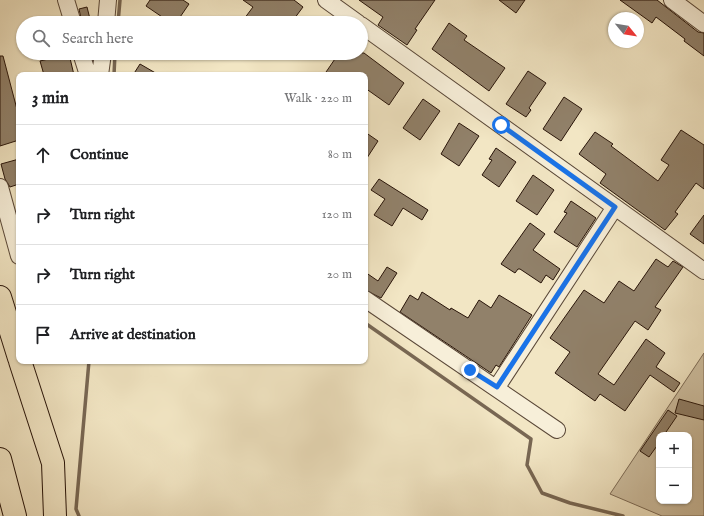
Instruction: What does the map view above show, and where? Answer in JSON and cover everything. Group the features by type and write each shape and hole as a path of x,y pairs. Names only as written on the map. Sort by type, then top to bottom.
{"highway":[{"path":"0,297 16,348"},
{"path":"21,364 53,463 55,516"},
{"path":"0,459 15,516"},
{"path":"0,505 3,516"}],"street":[{"path":"66,0 71,16"},
{"path":"107,16 108,0"},
{"path":"326,0 348,16"},
{"path":"672,0 704,24"},
{"path":"368,30 704,271"},
{"path":"83,60 87,72"},
{"path":"100,72 102,60"},
{"path":"0,186 16,245"},
{"path":"497,387 615,207"},
{"path":"368,301 497,387 557,430"}],"shaded area":[{"path":"704,353 704,516 662,516 610,494"}],"building":[{"path":"150,0 183,0 189,4 181,16 161,16 146,6"},
{"path":"243,0 294,0 303,7 296,16 246,16 253,7"},
{"path":"359,0 435,0 415,29 417,30 407,45 378,25 383,17"},
{"path":"499,0 525,0 516,13"},
{"path":"620,0 657,0 698,32 704,33 704,56 684,41 685,39 656,17 652,23 644,17 644,12 637,12"},
{"path":"87,7 89,16 80,16 79,9"},
{"path":"449,23 467,36 464,40 505,68 489,91 432,49"},
{"path":"0,56 3,56 16,106 16,141 0,146"},
{"path":"368,56 404,83 389,105 368,90 368,72 326,72 334,60 368,60"},
{"path":"70,60 73,72 43,72 40,61"},
{"path":"140,64 154,72 135,72"},
{"path":"528,71 546,83 529,108 531,110 526,117 506,104"},
{"path":"564,97 582,109 561,141 543,129"},
{"path":"423,99 440,111 420,140 403,128"},
{"path":"459,123 479,136 459,166 441,154"},
{"path":"681,130 704,145 704,189 696,183 675,212 678,214 665,230 600,183 606,174 579,154 595,132 613,144 611,146 658,181 669,165 661,160"},
{"path":"368,134 378,141 368,156"},
{"path":"496,148 516,162 499,187 482,175 492,160 489,159"},
{"path":"16,160 16,185 10,187 5,179 1,164"},
{"path":"533,175 554,190 537,215 516,201"},
{"path":"379,179 428,210 422,220 403,208 392,226 374,215 385,199 371,190"},
{"path":"571,201 596,218 577,247 554,232 567,213 564,212"},
{"path":"704,215 704,244 690,234"},
{"path":"530,223 545,234 533,250 560,269 553,280 546,275 541,283 520,269 518,269 515,273 501,264"},
{"path":"656,259 668,267 673,261 683,267 655,307 661,310 648,330 635,321 598,374 614,385 646,339 665,353 656,367 680,383 674,392 650,375 625,411 600,394 595,401 555,373 570,352 550,338 584,290 604,303 619,281 634,291"},
{"path":"387,267 397,273 381,298 368,292 368,274 378,281"},
{"path":"422,292 450,310 451,308 468,318 479,300 491,308 499,295 532,315 499,367 496,365 491,373 400,312 410,295 418,300"},
{"path":"679,399 704,406 704,420 675,413"},
{"path":"668,410 677,416 666,432 656,432 656,447 649,457 640,451"}],"waterway":[{"path":"119,16 120,0"},
{"path":"114,72 115,60"},
{"path":"368,325 531,439 527,465 542,493 570,503 623,516"},
{"path":"79,516 76,509 89,364"}],"route":[{"path":"470,370 497,387 615,207 501,125"}]}
